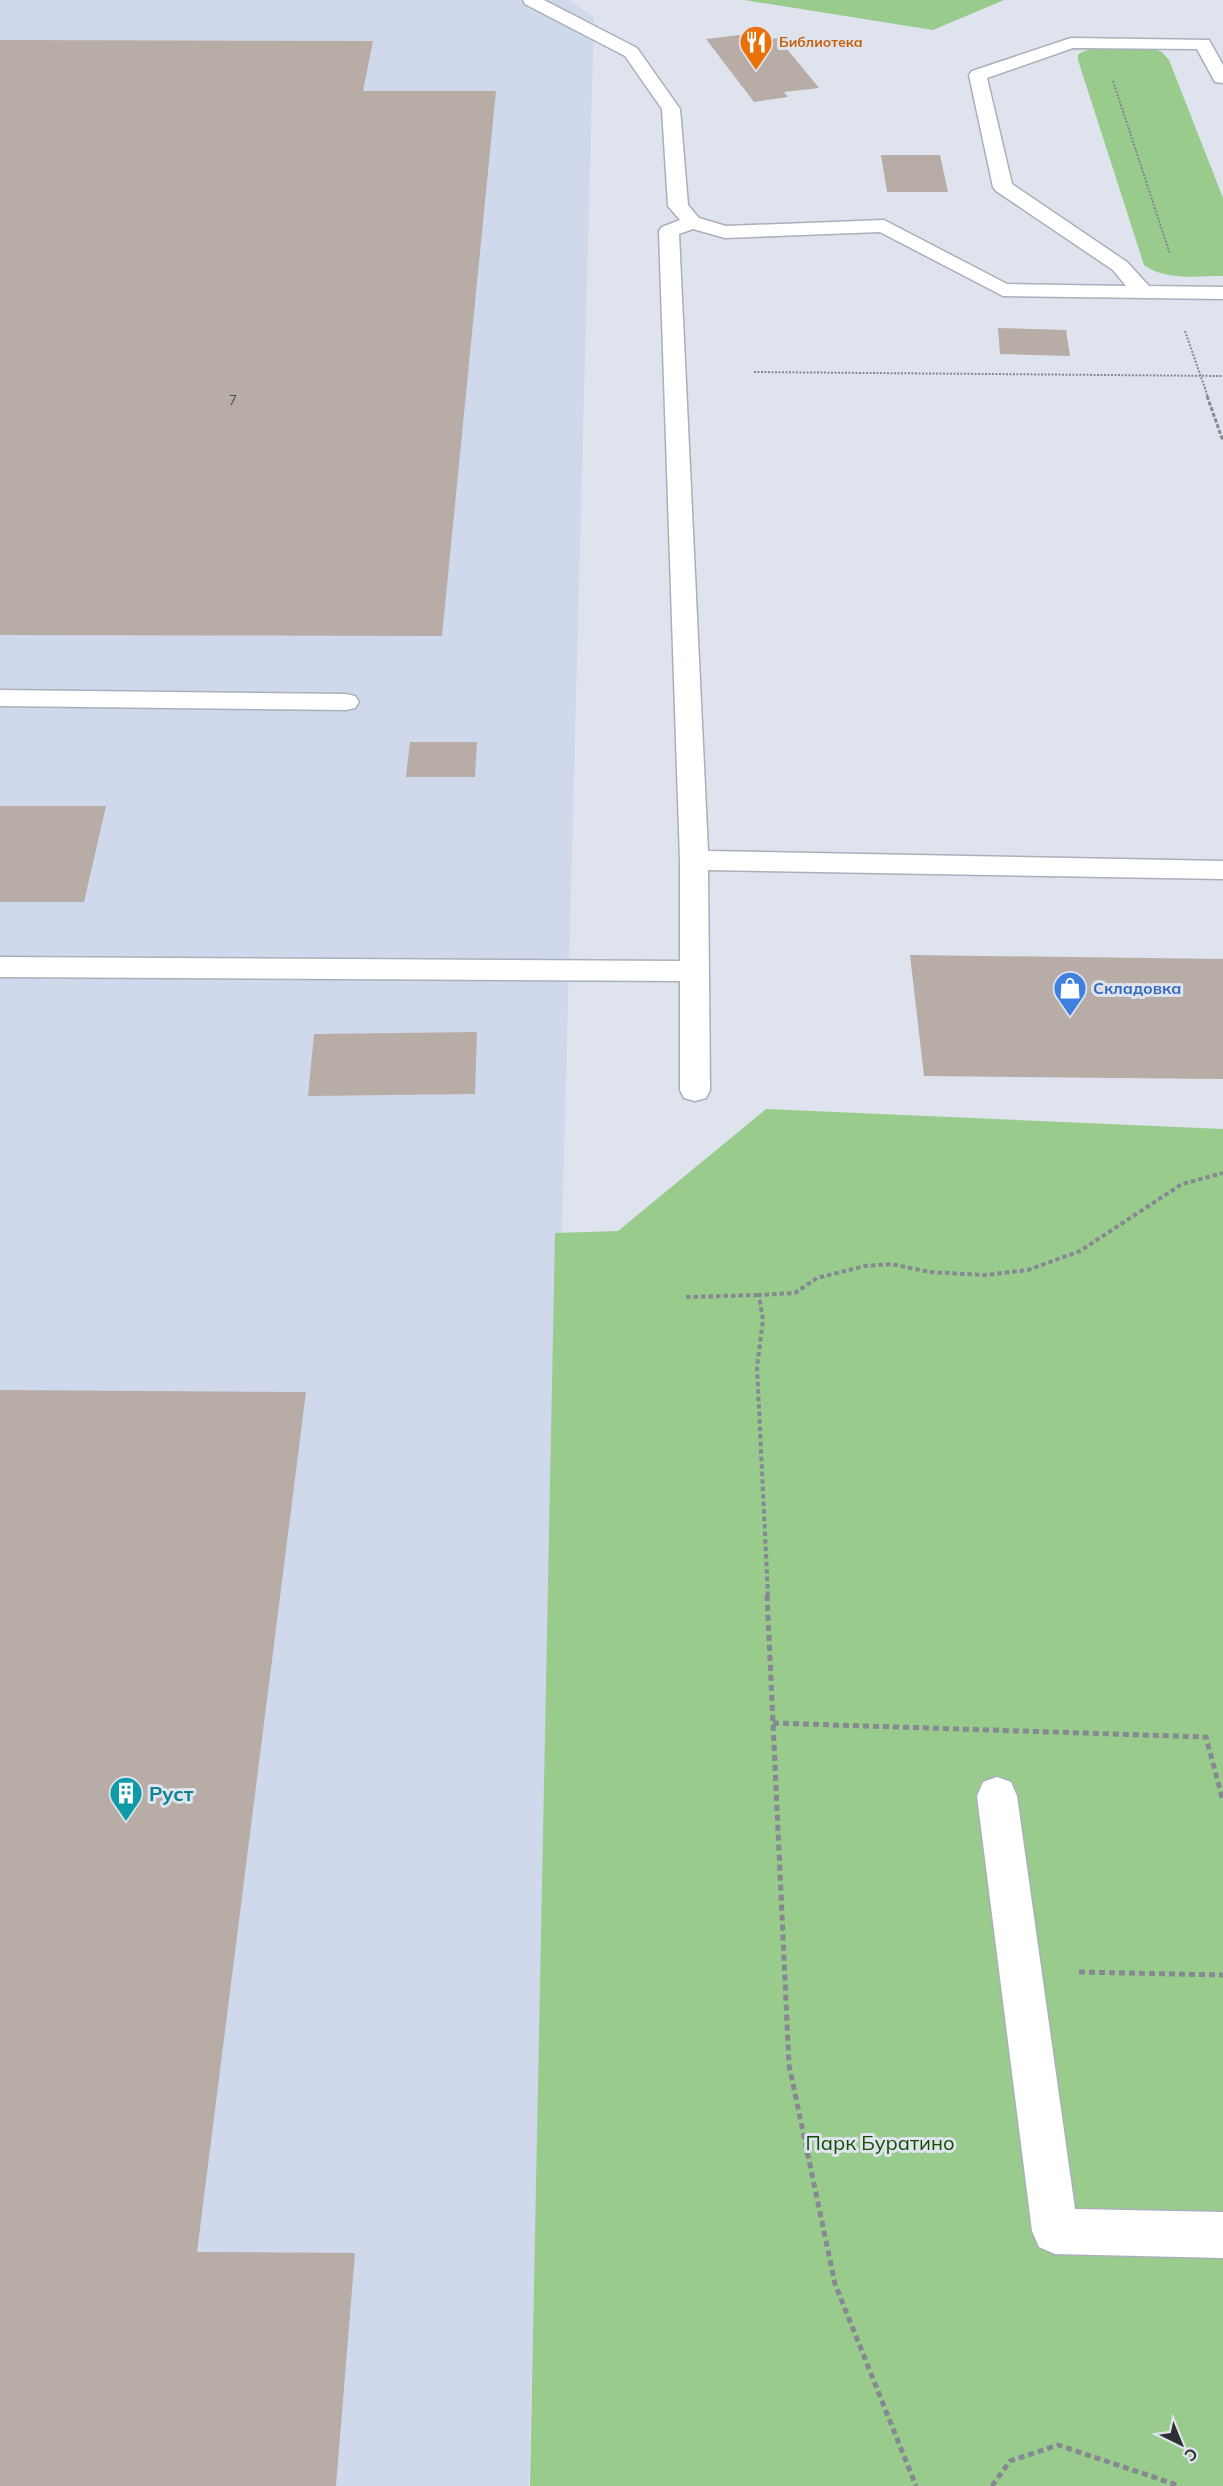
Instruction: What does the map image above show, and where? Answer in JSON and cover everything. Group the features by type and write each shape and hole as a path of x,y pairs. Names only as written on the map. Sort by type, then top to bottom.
{"lane":[{"path":"531,0 631,52 671,109 678,206 692,222 725,232 884,226 1003,290 1223,293"},
{"path":"1142,291 1120,266 1003,188 978,75 1071,43 1203,44 1222,80"},
{"path":"692,222 669,231 694,860 695,1090"},
{"path":"0,698 346,702"},
{"path":"694,860 1223,870"},
{"path":"0,967 694,971"},
{"path":"996,1796 1055,2231 1223,2235"}],"path":[{"path":"1100,42 1181,292 1181,319 1199,377 1223,441"},
{"path":"754,372 1223,376"},
{"path":"686,1298 795,1293 817,1278 865,1266 891,1264 930,1272 985,1275 1028,1270 1080,1251 1182,1184 1223,1173"},
{"path":"759,1295 763,1320 758,1346 758,1367 789,2064 835,2284 916,2486"},
{"path":"773,1723 1206,1737 1223,1801"},
{"path":"1078,1972 1223,1975"},
{"path":"992,2486 1010,2461 1058,2445 1180,2486"}],"shaded area":[{"path":"0,0 568,0 594,17 529,2486 0,2486"}],"green space":[{"path":"744,0 1004,0 933,30"},
{"path":"1097,47 1154,49 1162,52 1169,60 1223,198 1223,276 1172,276 1144,265 1078,60 1078,55 1082,52"},
{"name":"Парк Буратино","path":"766,1109 1223,1129 1223,2486 530,2486 555,1233 618,1231"}],"building":[{"path":"739,35 745,42 778,38 819,88 784,92 788,97 754,102 706,39"},
{"path":"0,40 373,41 363,91 496,91 442,636 0,635"},
{"path":"881,155 940,155 948,192 887,192"},
{"path":"998,328 1066,330 1070,356 1000,354"},
{"path":"410,742 477,742 475,777 406,777"},
{"path":"0,806 106,806 84,902 0,902"},
{"name":"Складовка","path":"910,955 1223,959 1223,1079 924,1076"},
{"path":"477,1032 475,1094 308,1096 314,1034"},
{"name":"Руст","path":"0,1390 306,1392 197,2252 355,2253 336,2486 0,2486"}],"place":[{"name":"Библиотека","path":"756,71"},
{"name":"Складовка","path":"1070,1017"},
{"name":"Руст","path":"126,1822"}]}
